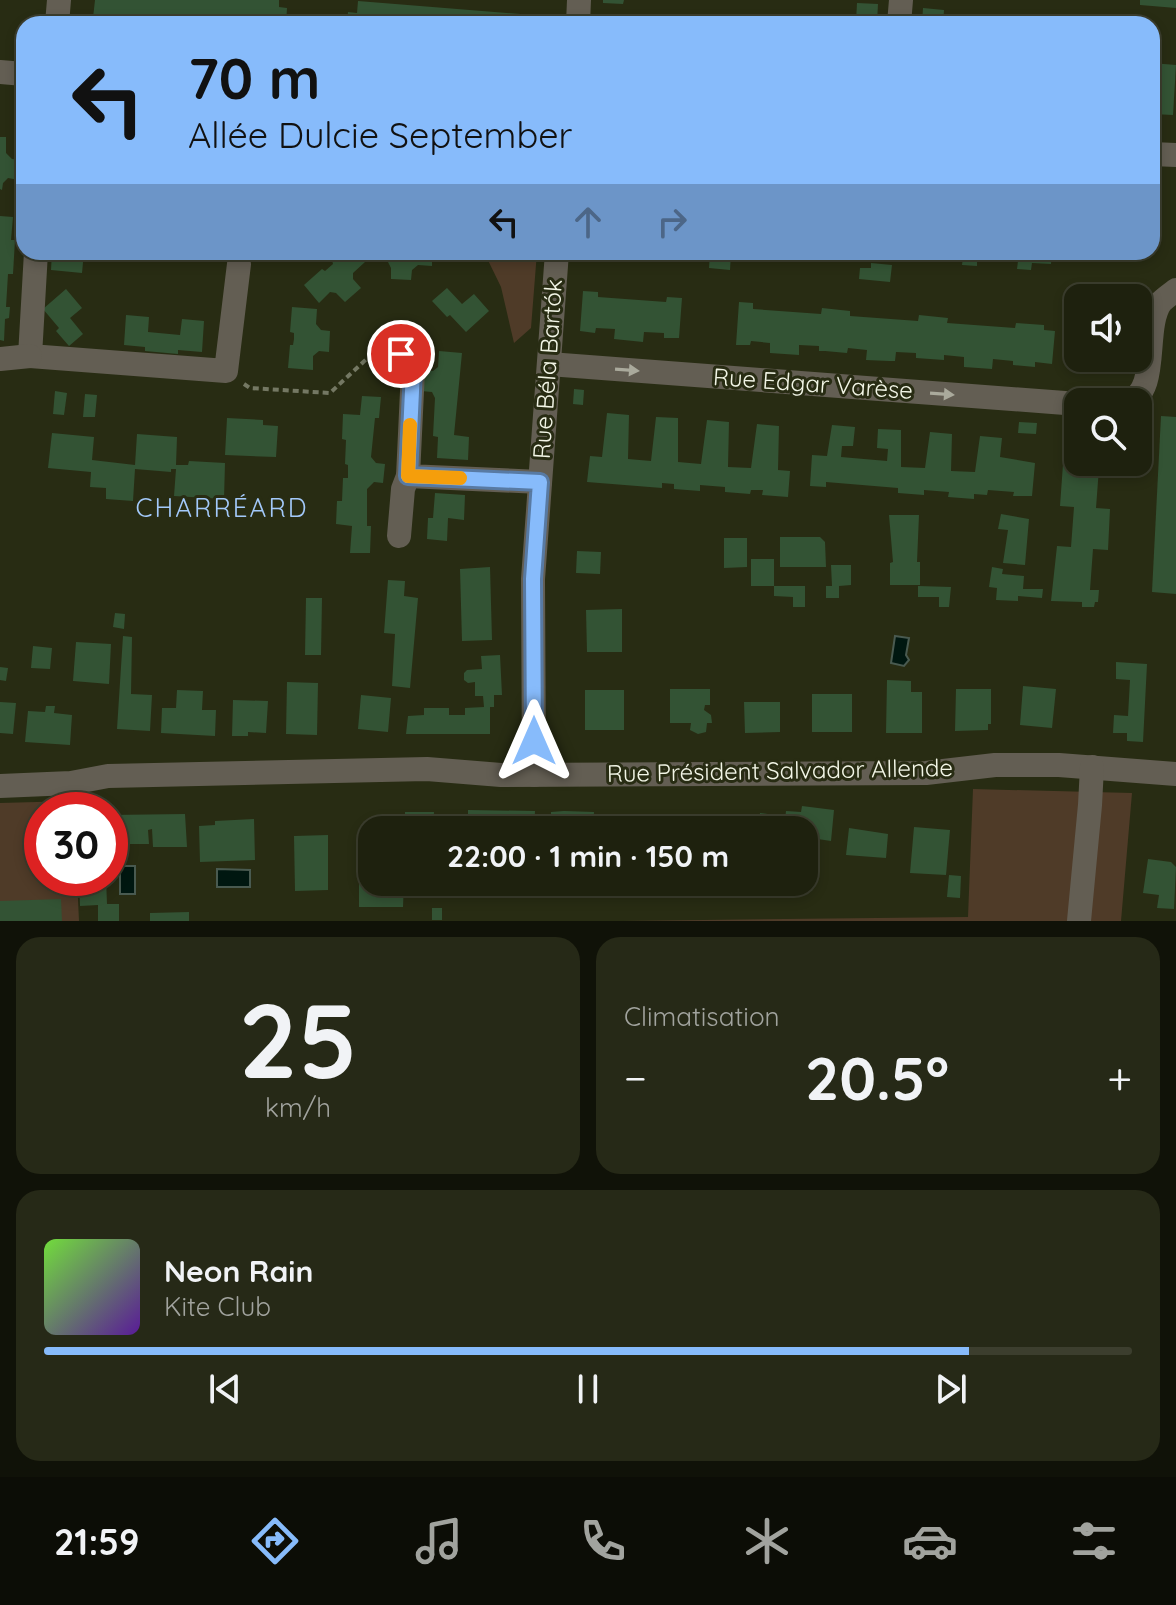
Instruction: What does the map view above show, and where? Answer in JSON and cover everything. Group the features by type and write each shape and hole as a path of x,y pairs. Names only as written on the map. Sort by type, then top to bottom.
{"street":[{"path":"30,356 36,260"},
{"name":"Rue Béla Bartók","path":"534,775 533,579 556,260"},
{"path":"0,359 30,356 226,371 239,264"},
{"path":"1144,388 1153,321 1161,302 1176,290"},
{"path":"389,338 413,370 408,476 403,489 399,536"},
{"name":"Rue Edgar Varèse","path":"549,364 1064,403"},
{"path":"408,476 540,482"},
{"name":"Rue Président Salvador Allende","path":"0,786 71,783 108,776 374,769 534,775 926,773 995,765 1092,767 1176,774"},
{"path":"1079,921 1092,767"}],"path":[{"path":"226,371 250,388 330,393 389,338"}],"shaded area":[{"path":"488,260 536,260 531,328 514,343 501,287"},
{"path":"895,636 909,638 906,655 909,660 904,666 891,663"},
{"path":"973,789 1132,793 1121,921 621,921 968,917"},
{"path":"24,802 24,896 78,896 79,921 0,921 0,803"},
{"path":"128,866 135,866 135,894 128,894"},
{"path":"217,869 250,870 250,887 217,887"}],"building":[{"path":"95,0 279,0 279,7 287,8 286,16 93,16"},
{"path":"603,0 624,0 623,4 603,3"},
{"path":"1140,0 1176,0 1176,8 1140,5"},
{"path":"358,1 533,15 348,16 348,12 357,13"},
{"path":"857,3 878,4 877,16 856,16"},
{"path":"923,8 944,10 944,16 922,16"},
{"path":"1160,64 1176,65 1173,115 1160,114"},
{"path":"0,137 6,137 6,153 16,159 16,179 8,178 0,189"},
{"path":"0,216 13,217 11,240 15,240 13,274 8,274 6,307 10,307 9,318 5,319 4,341 0,340"},
{"path":"52,260 83,260 82,273 51,270"},
{"path":"332,260 363,260 365,262 353,273 353,279 361,288 345,302 336,293 330,292 319,303 304,285 322,269 325,271 333,264"},
{"path":"432,260 432,266 418,265 412,270 411,280 391,279 388,262 372,262"},
{"path":"710,260 731,260 730,270 709,268"},
{"path":"963,260 977,260 977,266 962,265"},
{"path":"1004,260 1051,260 1051,264 1032,263 1031,270 1017,269 1018,261"},
{"path":"871,263 892,265 890,282 859,279 860,268 871,268"},
{"path":"447,288 462,304 474,294 489,311 466,332 432,301"},
{"path":"66,289 82,308 70,318 83,334 69,346 43,309"},
{"path":"583,291 598,292 598,297 666,302 667,297 682,298 679,338 664,338 664,333 644,332 643,342 614,339 615,329 596,328 595,333 580,331"},
{"path":"739,302 753,303 753,309 821,314 822,308 850,311 850,316 918,321 919,315 948,318 947,323 1015,328 1016,323 1044,325 1044,330 1055,331 1052,364 1035,362 1035,367 993,359 992,369 964,367 964,357 944,355 944,360 916,358 916,353 896,352 895,361 866,360 867,350 848,348 847,353 819,351 819,346 799,345 799,355 770,353 770,343 751,341 750,345 736,345"},
{"path":"292,307 317,309 316,324 321,330 330,331 329,352 319,351 313,356 313,370 288,368 290,345 293,345 294,339 294,333 290,332"},
{"path":"126,315 149,317 148,332 180,335 182,319 204,321 202,352 178,350 178,354 145,351 145,347 124,345"},
{"path":"439,351 462,353 454,435 469,437 468,460 437,458 438,437 433,436 435,398 432,392 421,391 422,370 433,371 438,367"},
{"path":"574,389 584,390 583,405 573,404"},
{"path":"55,391 67,393 64,415 53,414"},
{"path":"85,394 97,395 95,417 83,417"},
{"path":"362,396 381,397 379,418 375,418 371,457 376,463 385,464 383,483 374,482 367,489 370,553 350,553 352,526 336,524 337,501 342,501 343,478 348,478 346,440 342,439 343,414 360,415"},
{"path":"607,413 629,415 628,459 651,461 656,417 678,418 678,462 701,464 707,420 729,422 728,467 751,468 757,424 779,426 778,470 790,471 788,497 762,495 763,490 751,490 750,494 725,492 725,487 700,485 700,491 674,489 674,484 662,483 662,488 587,482 590,456 602,457"},
{"path":"1161,416 1176,417 1176,594 1152,592"},
{"path":"227,418 263,420 263,425 278,426 276,457 225,455"},
{"path":"1019,422 1037,423 1036,434 1018,433"},
{"path":"832,425 855,427 853,446 842,446 841,457 887,461 888,449 877,448 878,429 901,430 901,467 925,468 930,432 952,434 951,471 975,472 980,436 1002,438 1000,457 1035,463 1032,496 1013,496 1014,492 988,490 987,495 974,494 974,499 948,497 949,492 924,490 924,495 898,493 898,488 826,482 826,487 810,486 812,455 827,456"},
{"path":"52,433 94,437 92,460 135,465 137,434 177,437 176,465 188,465 189,461 225,463 224,499 174,496 176,469 171,469 171,472 135,469 133,501 106,499 106,488 90,487 91,472 48,468"},
{"path":"1063,464 1064,476 1098,476 1096,508 1110,509 1108,550 1093,549 1090,590 1099,590 1098,602 1094,607 1082,607 1082,602 1051,601 1057,546 1071,547 1074,507 1060,506"},
{"path":"435,493 465,495 464,520 448,518 447,541 427,539 428,518 433,518"},
{"path":"1001,514 1029,519 1025,565 1003,563 1008,530 998,529"},
{"path":"889,515 919,515 917,562 920,562 920,585 890,585 890,563 893,562"},
{"path":"780,537 820,537 825,542 826,567 780,567"},
{"path":"724,538 747,538 747,567 724,568"},
{"path":"577,551 601,552 600,574 576,573"},
{"path":"751,559 774,559 774,586 751,586"},
{"path":"831,565 851,565 851,585 839,586 839,598 826,598 826,586 832,586"},
{"path":"490,567 492,640 462,641 460,569"},
{"path":"992,567 1003,569 1002,574 1024,576 1023,589 1043,589 1042,598 1018,596 1018,601 996,600 997,588 989,587"},
{"path":"388,580 405,581 404,596 418,598 410,688 392,686 395,634 384,633"},
{"path":"774,586 805,586 805,607 793,607 793,597 774,596"},
{"path":"918,586 951,587 949,607 939,607 939,597 918,597"},
{"path":"306,598 322,598 321,655 305,655"},
{"path":"622,609 622,652 587,652 586,610"},
{"path":"115,613 125,614 124,629 113,627"},
{"path":"123,636 132,637 131,694 152,695 150,731 117,729"},
{"path":"76,642 111,644 109,684 73,681"},
{"path":"33,646 52,648 50,669 31,668"},
{"path":"500,655 502,695 494,695 494,707 490,707 490,734 406,734 408,716 424,715 424,708 449,708 449,715 465,715 465,708 484,707 483,696 475,696 475,682 464,680 464,673 482,669 481,656"},
{"path":"1116,662 1147,664 1143,742 1127,741 1127,733 1113,733 1114,715 1128,716 1130,680 1116,679"},
{"path":"0,667 8,668 6,681 0,680"},
{"path":"887,680 911,681 911,692 922,692 922,733 886,733"},
{"path":"287,682 318,683 317,735 286,734"},
{"path":"1023,686 1056,689 1052,728 1020,725"},
{"path":"670,689 710,689 710,705 705,705 704,710 711,715 712,723 707,723 706,732 698,734 690,730 691,723 670,723"},
{"path":"956,689 991,689 991,724 988,724 988,730 955,731"},
{"path":"177,690 203,691 202,710 216,710 215,736 161,733 162,708 176,708"},
{"path":"585,690 624,690 624,730 585,730"},
{"path":"812,694 852,694 852,732 812,732"},
{"path":"361,695 391,698 388,732 358,729"},
{"path":"233,700 268,701 266,733 248,732 248,736 232,736"},
{"path":"0,702 16,703 13,734 0,733"},
{"path":"744,702 780,702 780,732 745,733"},
{"path":"46,706 55,706 54,713 72,715 70,745 25,742 28,711 45,712"},
{"path":"802,806 834,810 831,841 818,839 818,816 785,816 786,811 801,812"},
{"path":"468,810 535,811 535,816 468,816"},
{"path":"405,812 434,812 434,816 405,816"},
{"path":"551,812 594,812 594,816 551,816"},
{"path":"185,814 187,847 153,847 152,829 148,830 149,844 128,844 128,815"},
{"path":"254,819 255,860 200,862 199,826 215,825 215,821"},
{"path":"914,827 950,830 946,875 910,873"},
{"path":"849,828 888,834 886,858 846,855"},
{"path":"328,835 328,890 295,891 294,836"},
{"path":"1148,859 1171,862 1176,867 1174,909 1157,908 1159,895 1143,893"},
{"path":"949,875 961,876 960,898 947,897"},
{"path":"80,896 107,896 107,904 119,904 119,921 98,921 98,905 80,906"},
{"path":"359,896 403,896 403,907 359,907"},
{"path":"61,899 62,921 0,921 0,901"},
{"path":"432,908 442,908 442,920 432,920"},
{"path":"189,912 189,921 150,921 150,913"}],"slow traffic":[{"path":"410,425 408,476 460,478"}],"district":[{"name":"CHARRÉARD","path":"222,508"}],"route":[{"path":"401,354 413,370 408,476 540,482 533,579 534,741"}]}
